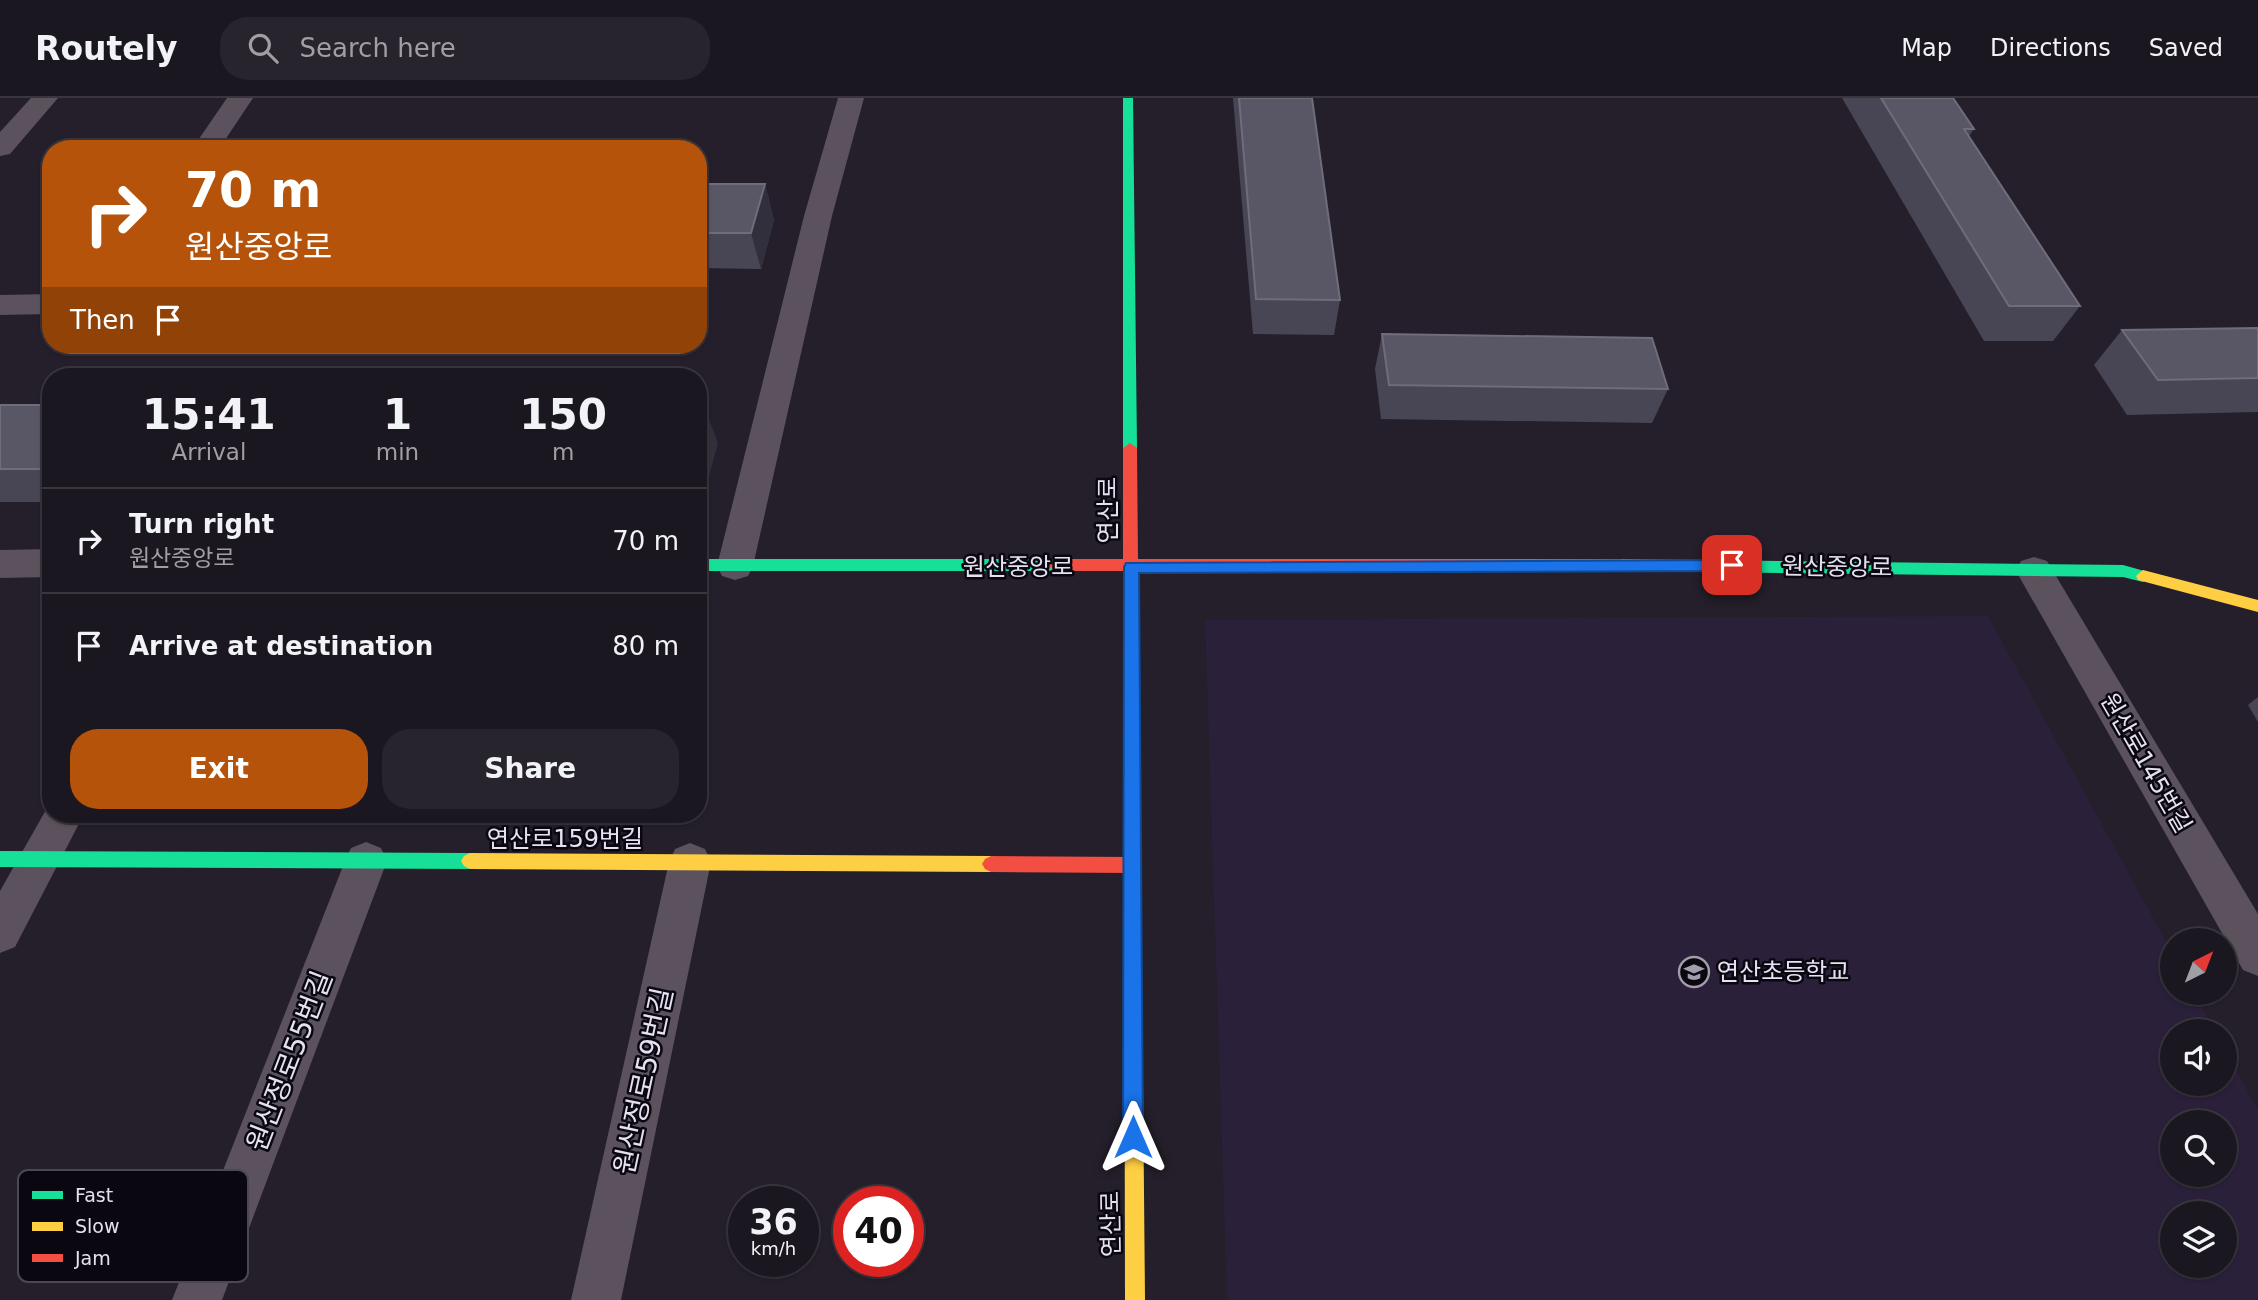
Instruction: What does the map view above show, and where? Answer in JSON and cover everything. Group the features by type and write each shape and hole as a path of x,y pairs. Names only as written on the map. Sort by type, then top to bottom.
{"street":[{"path":"0,148 45,98"},
{"path":"211,140 240,98"},
{"path":"735,566 815,230 851,98"},
{"name":"연산로","path":"1129,98 1130,865 1135,1300"},
{"path":"0,305 42,304"},
{"path":"0,564 42,564"},
{"name":"원산중앙로","path":"707,565 1759,565 2123,571 2258,606"},
{"name":"원산로145번길","path":"2034,571 2258,955"},
{"path":"0,933 20,859 55,823"},
{"name":"연산로159번길","path":"20,859 1130,865"},
{"name":"원산정로55번길","path":"247,1170 366,860"},
{"name":"원산정로59번길","path":"596,1300 690,862"},
{"name":"원산정로55번길","path":"197,1300 204,1282"}],"shaded area":[{"name":"연산초등학교","path":"1988,616 2160,930 2160,1005 2201,1005 2209,1019 2160,1019 2160,1096 2237,1096 2237,1072 2258,1110 2258,1300 1227,1300 1205,620"}],"building":[{"path":"1239,98 1312,98 1340,300 1256,299"},
{"path":"1881,98 1953,98 1974,129 1964,129 2080,306 2009,306"},
{"path":"707,184 765,184 751,233 707,233"},
{"path":"2258,328 2258,378 2158,380 2122,330"},
{"path":"1382,334 1652,338 1668,389 1389,385"},
{"path":"0,405 42,405 42,469 0,469"}],"traffic: fast":[{"path":"1128,98 1130,448"},
{"path":"707,565 1055,565"},
{"path":"1621,565 2123,571 2143,576"},
{"path":"0,859 470,861"}],"traffic: slow":[{"path":"2143,576 2258,606"},
{"path":"1132,757 1135,1300"},
{"path":"470,861 991,864"}],"traffic: jam":[{"path":"1130,448 1132,757"},
{"path":"1055,565 1621,565"},
{"path":"991,864 1131,865"}],"place":[{"name":"연산초등학교","path":"1694,972"}],"route":[{"path":"1133,1137 1131,567 1732,565"}]}
